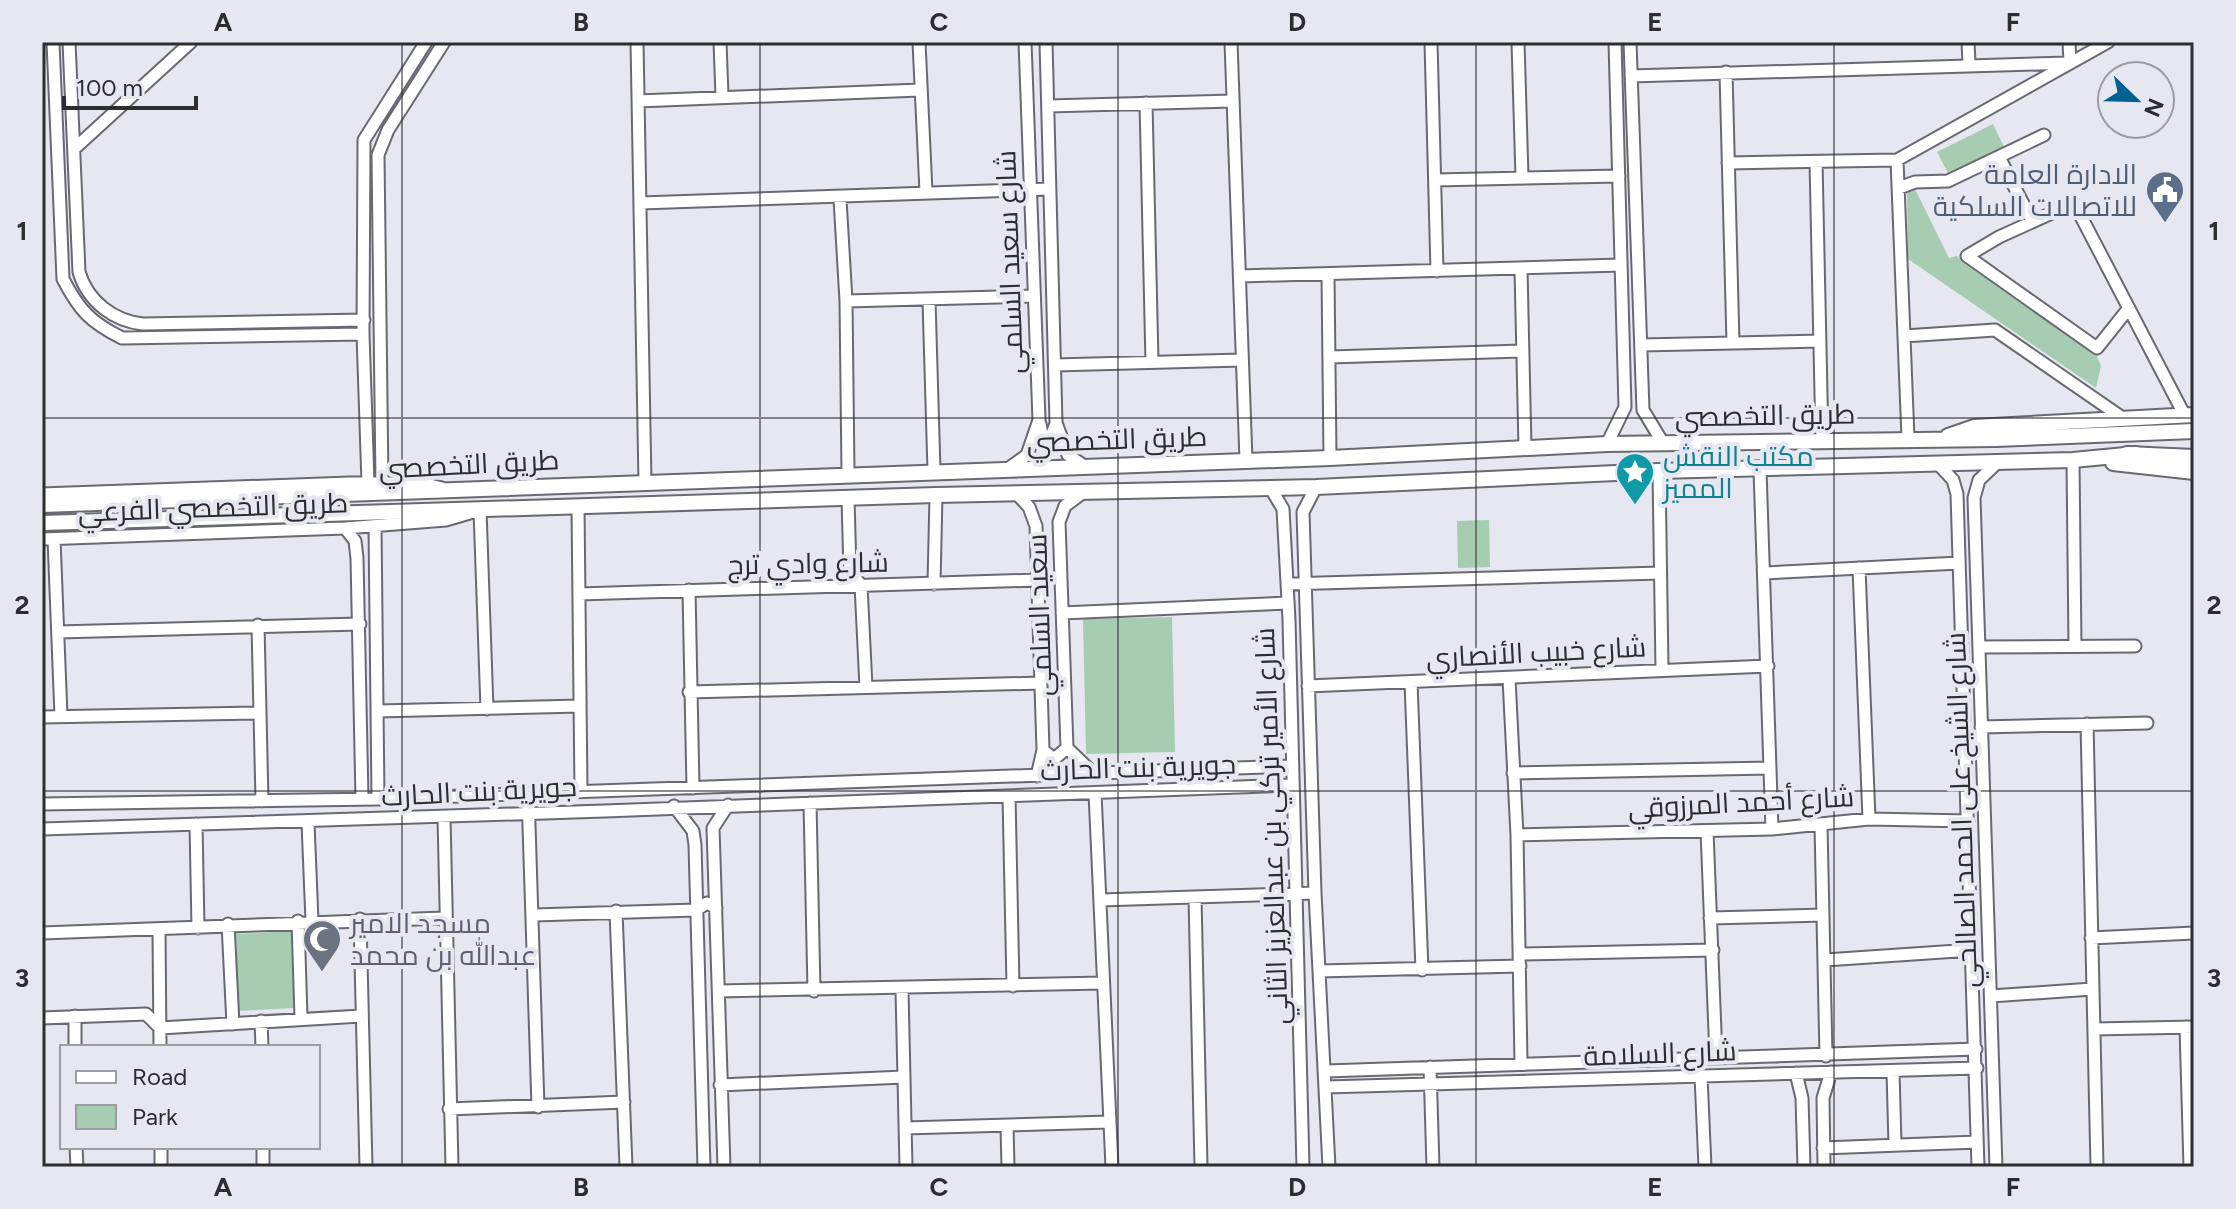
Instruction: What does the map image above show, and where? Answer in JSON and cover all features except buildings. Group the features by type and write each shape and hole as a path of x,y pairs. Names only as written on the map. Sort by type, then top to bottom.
{"highway":[{"path":"2127,455 2194,458"}],"main road":[{"path":"1938,440 1974,427 2190,415"},
{"name":"طريق التخصصي","path":"42,505 313,498 447,489 1330,458 1607,444 1938,440 2194,431"},
{"name":"طريق التخصصي","path":"42,523 936,495 1316,487 1659,471 2073,460 2194,450"},
{"path":"2073,460 2194,472"}],"street":[{"path":"53,42 63,279 78,308 102,328 134,339 363,334"},
{"path":"69,42 79,272 96,302 122,322 364,320"},
{"path":"74,149 191,42"},
{"path":"368,483 363,334 364,140 426,42"},
{"path":"382,483 377,285 378,155 388,130 444,42"},
{"path":"637,42 645,483"},
{"path":"720,42 722,96"},
{"path":"919,42 926,192"},
{"name":"شارع سعيد السلمي","path":"1009,468 1027,455 1039,420 1025,42"},
{"name":"شارع سعيد السلمي","path":"1046,42 1056,423 1068,455 1086,467"},
{"path":"1231,42 1246,460"},
{"path":"1431,42 1437,271"},
{"path":"1518,42 1522,177"},
{"path":"1607,444 1625,407 1615,42"},
{"path":"1630,42 1643,410 1663,443"},
{"path":"1968,42 1969,63"},
{"path":"2069,42 2070,63"},
{"path":"1728,163 1897,160 2108,42"},
{"path":"1631,76 1969,63 2070,63"},
{"path":"1726,72 1733,343"},
{"path":"638,101 920,90"},
{"path":"1048,106 1233,101"},
{"path":"1146,103 1152,362"},
{"path":"1899,188 1915,182 1948,181 2044,135"},
{"path":"1999,157 2032,221"},
{"path":"1897,160 1908,438"},
{"path":"1816,162 1822,440"},
{"path":"1435,180 1619,176"},
{"path":"641,203 840,199 851,194 1049,189"},
{"path":"840,199 846,301 848,473"},
{"path":"2129,308 2097,348 1967,256 2032,221 2074,203 2190,415"},
{"path":"1241,276 1621,265"},
{"path":"1521,269 1525,448"},
{"path":"1328,275 1330,458"},
{"path":"363,285 377,285"},
{"path":"846,301 1034,296"},
{"path":"929,300 934,471"},
{"path":"1904,336 1995,330 2124,419"},
{"path":"1641,345 1820,341"},
{"path":"1330,357 1522,351"},
{"path":"1055,365 1242,360"},
{"path":"1037,379 1055,379"},
{"path":"2082,421 2096,416 2094,397"},
{"path":"1625,407 1632,416 1643,410"},
{"path":"366,417 381,417"},
{"path":"1039,420 1043,440 1049,441 1053,437 1056,423"},
{"path":"2073,460 2075,646"},
{"name":"شارع الشيخ على الحمد الصالحي","path":"1996,1167 1974,498 1979,480 1999,461"},
{"name":"شارع الشيخ على الحمد الصالحي","path":"1939,465 1953,480 1957,494 1978,1167"},
{"path":"1760,470 1772,829"},
{"path":"1659,471 1662,669"},
{"name":"طريق التخصصي الفرعي","path":"42,494 368,483 422,483 447,489"},
{"name":"شارع الأمير تركي بن عبدالعزيز الثاني","path":"1270,487 1283,509 1289,620 1303,1167"},
{"name":"شارع الأمير تركي بن عبدالعزيز الثاني","path":"1316,487 1303,512 1315,893 1329,1167"},
{"name":"سعيد السلمي","path":"1067,748 1059,522 1065,506 1085,491"},
{"name":"سعيد السلمي","path":"1017,494 1029,507 1036,526 1043,750 1037,776"},
{"path":"934,584 936,495"},
{"path":"848,498 850,572 861,585 866,687"},
{"path":"578,506 581,792"},
{"path":"1283,509 1297,508 1303,512"},
{"path":"480,510 487,709"},
{"name":"طريق التخصصي الفرعي","path":"48,539 375,526 446,520 480,510"},
{"path":"1036,526 1046,517 1059,522"},
{"path":"375,526 378,799"},
{"path":"345,528 355,541 357,558 362,799"},
{"path":"48,539 58,632 61,716"},
{"path":"357,558 363,546 372,549 376,555"},
{"path":"1765,573 1959,563"},
{"path":"1859,568 1869,819"},
{"path":"1287,584 1660,573"},
{"name":"شارع وادي ترج","path":"579,594 1038,580"},
{"path":"689,590 693,788"},
{"path":"1062,613 1288,603"},
{"path":"1289,620 1298,628 1306,617"},
{"path":"58,632 360,624"},
{"path":"258,625 262,801"},
{"path":"1289,643 1297,632 1303,634 1306,642"},
{"path":"1979,647 2135,646"},
{"name":"شارع خبيب الأنصاري","path":"1308,686 1768,666"},
{"path":"1509,679 1517,835 1521,1063"},
{"path":"1411,682 1422,970"},
{"path":"689,692 1041,683"},
{"path":"378,711 580,706"},
{"path":"42,717 259,713"},
{"path":"1981,727 2147,723"},
{"path":"2087,724 2097,1167"},
{"path":"1043,750 1054,759 1067,748 1092,772"},
{"name":"جويرية بنت الحارث","path":"42,804 378,799 1291,766"},
{"path":"1271,767 1279,775 1274,786"},
{"path":"1513,773 1770,768"},
{"path":"361,774 369,784 377,780 378,773"},
{"path":"939,779 932,794 939,798"},
{"path":"918,780 926,789 918,799"},
{"name":"جويرية بنت الحارث","path":"42,829 308,823 674,806 1292,785"},
{"path":"1095,793 1112,1167"},
{"path":"528,794 538,1107"},
{"path":"1009,796 1013,986"},
{"path":"212,824 204,813 205,807 213,801"},
{"path":"189,802 198,806 200,813 194,825 198,928"},
{"path":"810,803 814,991"},
{"path":"724,1167 713,828 728,805"},
{"path":"674,806 693,831 704,1167"},
{"path":"444,817 452,1167"},
{"name":"شارع أحمد المرزوقي","path":"1517,835 1772,829 1869,819 1968,821"},
{"path":"308,823 312,921"},
{"path":"1821,826 1826,1056"},
{"path":"1707,831 1716,1057"},
{"path":"697,890 706,896 716,890"},
{"path":"1101,900 1315,893"},
{"path":"1195,897 1201,1167"},
{"path":"534,915 696,910 707,903 716,908"},
{"path":"616,911 626,1167"},
{"path":"1710,918 1823,915"},
{"path":"42,933 159,930 298,921 444,918"},
{"path":"360,919 366,1167"},
{"path":"298,921 301,1018"},
{"path":"228,924 233,1024"},
{"path":"159,930 160,1045"},
{"path":"2091,938 2194,933"},
{"path":"1319,971 1422,970 1520,960 1713,950"},
{"path":"1825,960 1972,950"},
{"path":"719,991 902,990 1103,983"},
{"path":"1991,996 2092,989"},
{"path":"902,990 906,1167"},
{"path":"1300,1012 1312,1018 1322,1008"},
{"path":"42,1018 146,1014 160,1028 361,1016"},
{"path":"75,1016 75,1045"},
{"path":"261,1021 262,1045"},
{"path":"2094,1029 2190,1027 2190,1167"},
{"path":"1326,1071 1976,1049"},
{"path":"1935,1069 1943,1059 1937,1050"},
{"path":"1430,1067 1433,1167"},
{"name":"شارع السلامة","path":"1326,1087 1977,1068"},
{"path":"1341,1071 1336,1079 1345,1087"},
{"path":"1893,1071 1895,1145"},
{"path":"1824,1167 1823,1098 1831,1072"},
{"path":"1796,1073 1803,1112 1804,1167"},
{"path":"1701,1076 1705,1167"},
{"path":"720,1085 904,1077"},
{"path":"449,1109 624,1102"},
{"path":"1803,1112 1812,1106 1823,1112"},
{"path":"905,1128 1109,1122"},
{"path":"1007,1127 1008,1167"},
{"path":"1823,1148 1977,1142"}],"green space":[{"path":"1993,124 2004,147 1949,175 1937,152"},
{"path":"1915,189 1949,258 1957,256 2096,354 2101,366 2096,388 1908,259 1907,192"},
{"path":"1489,520 1490,567 1458,568 1457,521"},
{"path":"1172,617 1175,752 1086,754 1083,619"},
{"path":"291,931 294,1008 239,1011 236,934"}],"place":[{"name":"الادارة العامة للاتصالات السلكية","path":"2165,224"},
{"name":"مكتب النقش المميز","path":"1635,506"},
{"name":"مسجد الامير عبدالله بن محمد","path":"322,973"}]}
